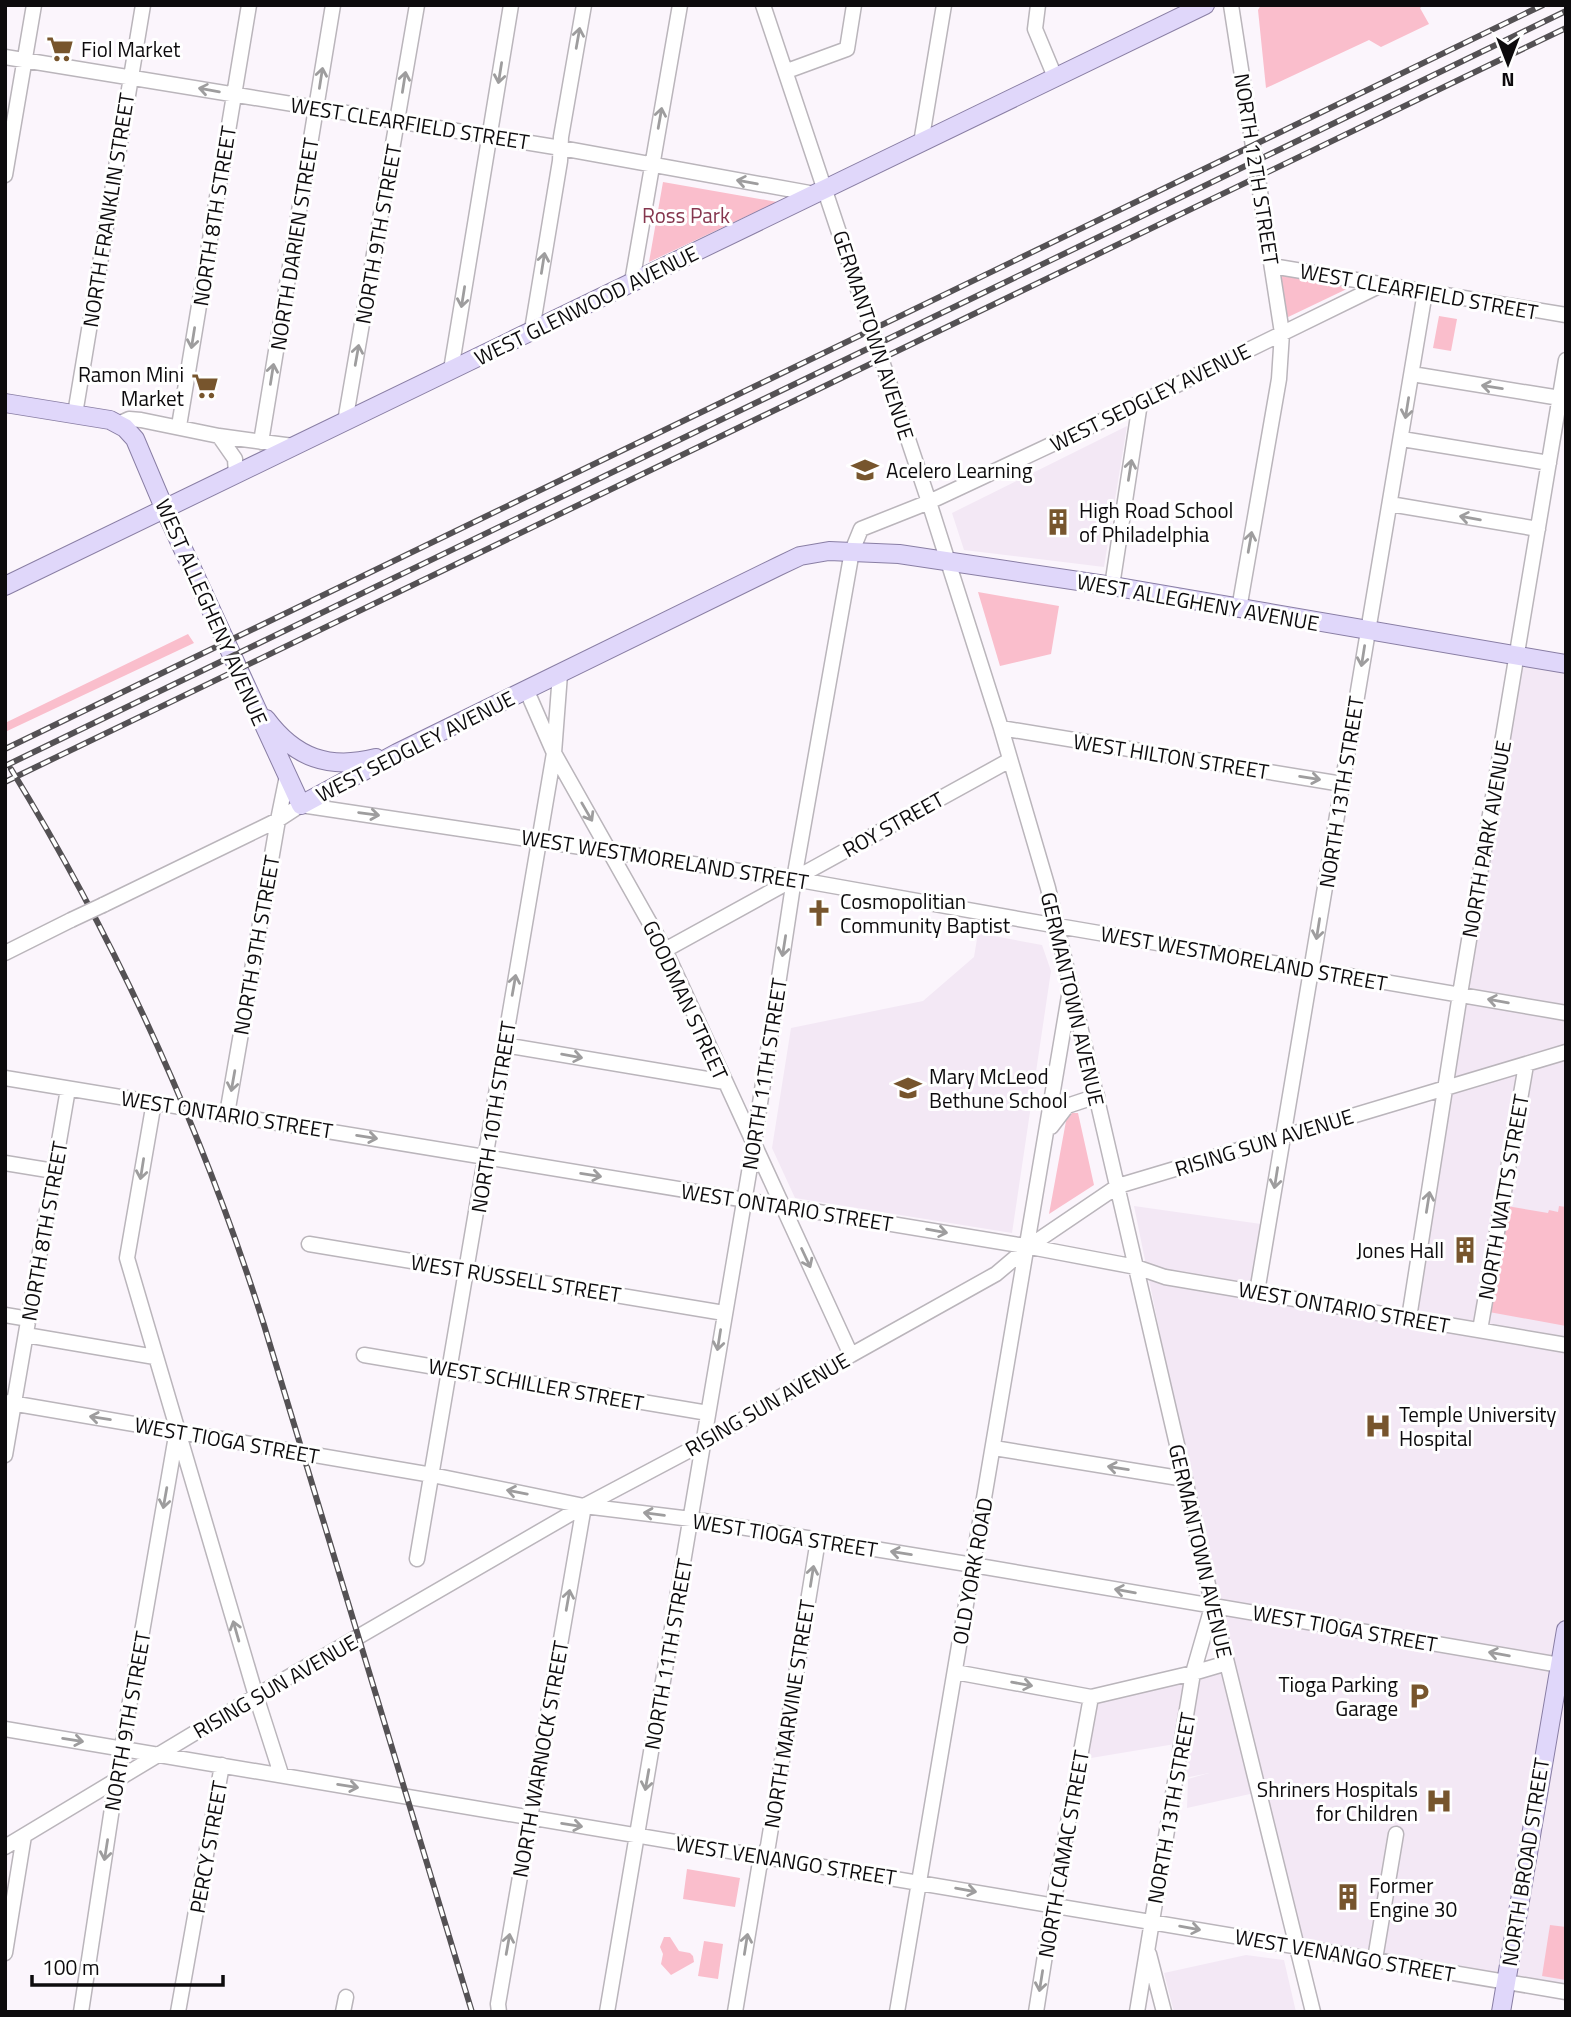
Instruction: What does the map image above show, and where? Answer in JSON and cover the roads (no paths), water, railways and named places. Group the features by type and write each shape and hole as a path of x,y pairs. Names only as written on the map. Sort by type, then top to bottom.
{"main road":[{"name":"WEST GLENWOOD AVENUE","path":"5,586 1205,5"},
{"path":"5,403 118,424"},
{"name":"WEST ALLEGHENY AVENUE","path":"118,424 135,439 301,805"},
{"name":"WEST ALLEGHENY AVENUE","path":"829,551 899,554 1112,586 1566,664"},
{"name":"WEST SEDGLEY AVENUE","path":"301,805 397,753 800,556 829,551"},
{"path":"255,703 284,738 300,750 326,762 340,764 397,753"},
{"name":"NORTH BROAD STREET","path":"1501,2012 1566,1630"}],"street":[{"path":"5,175 34,5"},
{"name":"NORTH FRANKLIN STREET","path":"75,414 142,5"},
{"name":"NORTH 8TH STREET","path":"179,426 249,5"},
{"name":"NORTH DARIEN STREET","path":"261,442 333,5"},
{"name":"NORTH 9TH STREET","path":"345,422 417,5"},
{"path":"452,370 511,5"},
{"path":"532,330 584,5"},
{"path":"632,282 680,5"},
{"name":"GERMANTOWN AVENUE","path":"763,5 787,71 820,192 929,502 1001,728 1058,926 1213,1606 1313,2012"},
{"path":"787,71 847,49 855,5"},
{"path":"921,143 944,5"},
{"path":"1038,5 1035,29 1055,77"},
{"name":"NORTH 12TH STREET","path":"1231,5 1283,333"},
{"name":"WEST CLEARFIELD STREET","path":"5,57 820,192"},
{"name":"WEST CLEARFIELD STREET","path":"1272,266 1566,315"},
{"name":"WEST SEDGLEY AVENUE","path":"852,551 861,529 929,502 1140,403 1381,285"},
{"name":"NORTH 13TH STREET","path":"1257,1292 1426,292"},
{"path":"1239,609 1279,379 1283,333"},
{"name":"NORTH PARK AVENUE","path":"1409,1318 1566,360"},
{"path":"1412,374 1560,398"},
{"path":"1112,586 1140,403"},
{"path":"118,424 130,419 179,426 219,436 293,446"},
{"path":"219,436 235,459 236,474"},
{"path":"1402,439 1549,463"},
{"path":"1391,504 1538,529"},
{"name":"NORTH 11TH STREET","path":"607,2012 754,1143 794,879 852,551"},
{"name":"NORTH 10TH STREET","path":"417,1559 554,753 560,674"},
{"name":"GOODMAN STREET","path":"526,689 554,753 665,950 851,1355"},
{"name":"WEST HILTON STREET","path":"1001,728 1342,784"},
{"name":"ROY STREET","path":"665,950 1010,760"},
{"name":"NORTH 9TH STREET","path":"227,1114 287,776"},
{"name":"WEST SEDGLEY AVENUE","path":"5,953 278,820 301,805"},
{"name":"WEST WESTMORELAND STREET","path":"301,805 794,879 1566,1013"},
{"name":"OLD YORK ROAD","path":"897,2012 1048,1131 1070,980"},
{"path":"504,1045 724,1082"},
{"name":"RISING SUN AVENUE","path":"5,1847 256,1696 584,1506 704,1443 851,1355 996,1274 1028,1247 1118,1186 1566,1052"},
{"name":"NORTH WATTS STREET","path":"1480,1330 1526,1065"},
{"name":"WEST ONTARIO STREET","path":"5,1078 1028,1247 1136,1267 1164,1277 1566,1345"},
{"name":"NORTH 8TH STREET","path":"5,1455 10,1403 29,1319 68,1089"},
{"path":"1048,1131 1067,1106 1097,1096"},
{"path":"153,1102 127,1258 281,1774"},
{"path":"5,1163 54,1171"},
{"name":"WEST RUSSELL STREET","path":"309,1244 724,1313"},
{"path":"5,1315 29,1319"},
{"path":"26,1335 155,1357"},
{"name":"WEST SCHILLER STREET","path":"364,1355 708,1413"},
{"name":"WEST TIOGA STREET","path":"10,1403 432,1475 584,1506 691,1519 973,1565 1562,1666"},
{"name":"NORTH 9TH STREET","path":"81,2012 116,1782 177,1431"},
{"path":"993,1448 1185,1479"},
{"name":"NORTH WARNOCK STREET","path":"499,2012 498,2004 584,1506"},
{"name":"NORTH MARVINE STREET","path":"735,2012 759,1868 768,1846 818,1540"},
{"name":"NORTH 13TH STREET","path":"1137,2012 1194,1674 1213,1606"},
{"path":"955,1672 1091,1697 1194,1674 1227,1663"},
{"name":"NORTH CAMAC STREET","path":"1036,2012 1091,1697"},
{"name":"WEST VENANGO STREET","path":"5,1729 1566,1992"},
{"name":"PERCY STREET","path":"178,2012 222,1765"},
{"path":"1375,1959 1396,1834"},
{"path":"5,1953 24,1836"},
{"path":"1148,1949 1164,2012"},
{"path":"343,2012 346,1997"}],"railway":[{"path":"5,749 1543,5"},
{"path":"5,766 1566,11"},
{"path":"5,782 1566,28"},
{"path":"11,769 50,835 122,970 185,1109 240,1252 472,2012"}],"place":[{"name":"Fiol Market","path":"60,49"},
{"name":"Ramon Mini Market","path":"205,386"},
{"name":"Acelero Learning","path":"865,470"},
{"name":"High Road School of Philadelphia","path":"1058,522"},
{"name":"Cosmopolitian Community Baptist","path":"819,913"},
{"name":"Mary McLeod Bethune School","path":"908,1088"},
{"name":"Jones Hall","path":"1465,1250"},
{"name":"Temple University Hospital","path":"1378,1426"},
{"name":"Tioga Parking Garage","path":"1419,1696"},
{"name":"Shriners Hospitals for Children","path":"1439,1801"},
{"name":"Former Engine 30","path":"1348,1897"}],"park label":[{"name":"Ross Park","path":"686,215"}]}
